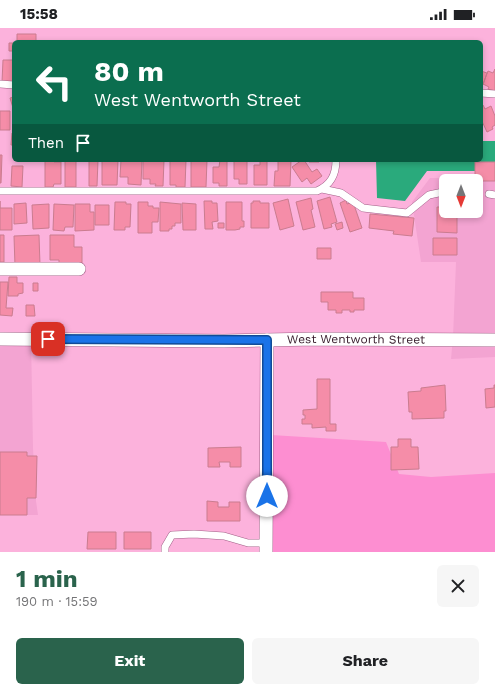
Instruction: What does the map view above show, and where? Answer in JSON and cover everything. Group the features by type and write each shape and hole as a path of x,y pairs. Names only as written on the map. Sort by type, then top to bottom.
{"street":[{"path":"0,269 79,269"},
{"name":"West Wentworth Street","path":"0,338 495,340"},
{"path":"266,547 267,340"}],"lane":[{"path":"0,84 12,85"},
{"path":"483,94 495,94"},
{"path":"322,189 333,179 336,170 336,162"},
{"path":"0,191 322,189 342,193 363,208 407,213 429,195 439,193"},
{"path":"165,552 165,547 172,535 194,534 224,536 266,547"}],"shaded area":[{"path":"483,141 495,141 495,171 427,171 405,201 377,198 376,162 483,162"},
{"path":"430,178 439,178 439,218 483,218 483,178 495,178 495,357 451,359 456,262 421,262 412,202"},
{"path":"0,337 31,338 33,448 38,515 0,515"},
{"path":"271,435 386,442 399,474 431,477 495,473 495,552 269,552"}],"building":[{"path":"17,34 36,34 36,40 17,40"},
{"path":"9,43 12,43 12,51 9,51"},
{"path":"3,60 12,60 12,83 2,82"},
{"path":"495,69 495,91 488,89 489,87 483,84 488,71 493,73"},
{"path":"483,72 487,73 483,85"},
{"path":"483,105 485,109 491,106 495,116 495,125 492,127 493,129 487,132 483,123"},
{"path":"0,111 10,111 10,130 0,130"},
{"path":"0,155 2,155 1,183 0,183"},
{"path":"45,162 61,162 61,184 54,184 53,187 45,187"},
{"path":"65,162 76,162 76,187 65,187"},
{"path":"89,162 98,162 97,186 89,186"},
{"path":"102,162 118,162 117,185 102,185"},
{"path":"121,162 142,162 141,185 128,184 128,177 120,177"},
{"path":"143,162 164,162 163,186 155,186 156,184 150,184 150,179 143,179"},
{"path":"170,162 186,162 185,187 170,185"},
{"path":"191,162 207,162 206,187 191,187"},
{"path":"220,162 227,162 227,186 219,186 219,183 213,183 213,167 219,167"},
{"path":"234,162 247,162 247,184 239,184 239,179 234,179"},
{"path":"260,162 267,162 267,185 254,185 254,165 260,165"},
{"path":"278,162 291,162 290,186 274,186 275,171 278,171"},
{"path":"299,162 305,162 312,172 317,169 322,176 311,184 307,178 302,182 292,167"},
{"path":"475,162 495,162 495,181 483,181 483,174 475,174"},
{"path":"12,166 23,166 22,187 11,186"},
{"path":"330,197 337,222 331,224 332,227 324,229 317,201"},
{"path":"311,198 313,209 311,210 315,227 303,230 296,202"},
{"path":"288,199 294,226 280,230 273,203"},
{"path":"346,200 347,204 353,202 362,228 350,232 340,203"},
{"path":"204,201 212,201 212,203 217,203 218,221 212,222 213,229 205,229"},
{"path":"253,201 269,203 269,228 251,228 251,203 253,203"},
{"path":"115,202 126,202 126,204 131,204 130,227 125,227 125,230 114,230"},
{"path":"138,202 148,202 148,206 159,208 158,222 152,222 152,233 138,233"},
{"path":"160,202 181,204 181,223 175,223 175,226 172,226 172,229 169,229 169,231 160,231"},
{"path":"226,202 242,202 242,221 244,221 244,227 240,227 240,229 235,230 226,230"},
{"path":"26,203 27,223 14,224 14,204"},
{"path":"182,203 196,204 196,230 183,230"},
{"path":"49,204 49,228 33,229 32,205"},
{"path":"54,204 74,205 73,227 65,227 64,231 53,230"},
{"path":"75,204 90,204 90,212 94,212 94,230 75,231"},
{"path":"95,205 109,205 109,225 95,225"},
{"path":"437,207 439,207 439,218 457,218 457,233 437,232"},
{"path":"0,208 12,208 12,230 0,230"},
{"path":"370,214 414,218 412,236 393,234 394,231 369,228"},
{"path":"342,222 343,228 337,230 335,224"},
{"path":"218,223 224,223 224,228 218,228"},
{"path":"0,235 4,235 4,262 0,262"},
{"path":"39,235 40,265 15,266 14,236"},
{"path":"50,235 74,235 74,247 82,247 82,266 59,266 59,260 50,260"},
{"path":"433,238 457,238 457,255 433,255"},
{"path":"317,248 331,248 331,259 317,259"},
{"path":"9,277 17,277 17,283 23,283 23,293 18,294 18,296 8,296"},
{"path":"0,282 8,282 6,308 13,308 12,316 0,315"},
{"path":"33,283 38,283 38,291 33,291"},
{"path":"321,292 353,292 353,298 364,298 364,310 354,310 354,312 350,312 350,310 342,310 342,313 336,313 336,310 328,310 328,302 321,302"},
{"path":"26,305 34,305 35,316 26,316"},
{"path":"317,379 330,379 330,424 336,424 336,431 326,431 326,427 312,428 312,424 302,424 302,419 305,419 303,410 317,409"},
{"path":"445,385 446,411 444,411 444,418 412,419 412,412 409,412 408,392 421,391 421,388"},
{"path":"494,385 495,407 486,408 485,389 494,388"},
{"path":"398,439 411,439 411,447 418,447 419,469 391,470 391,447 398,447"},
{"path":"241,447 241,467 230,467 230,462 219,462 220,467 208,467 208,448"},
{"path":"0,452 27,452 27,456 37,456 36,498 27,498 27,515 0,515"},
{"path":"207,501 218,502 218,507 229,507 229,502 240,502 240,521 207,521"},
{"path":"88,532 116,532 116,549 87,549"},
{"path":"124,532 151,532 151,549 124,549"}],"route":[{"path":"48,339 267,340 267,496"}]}
